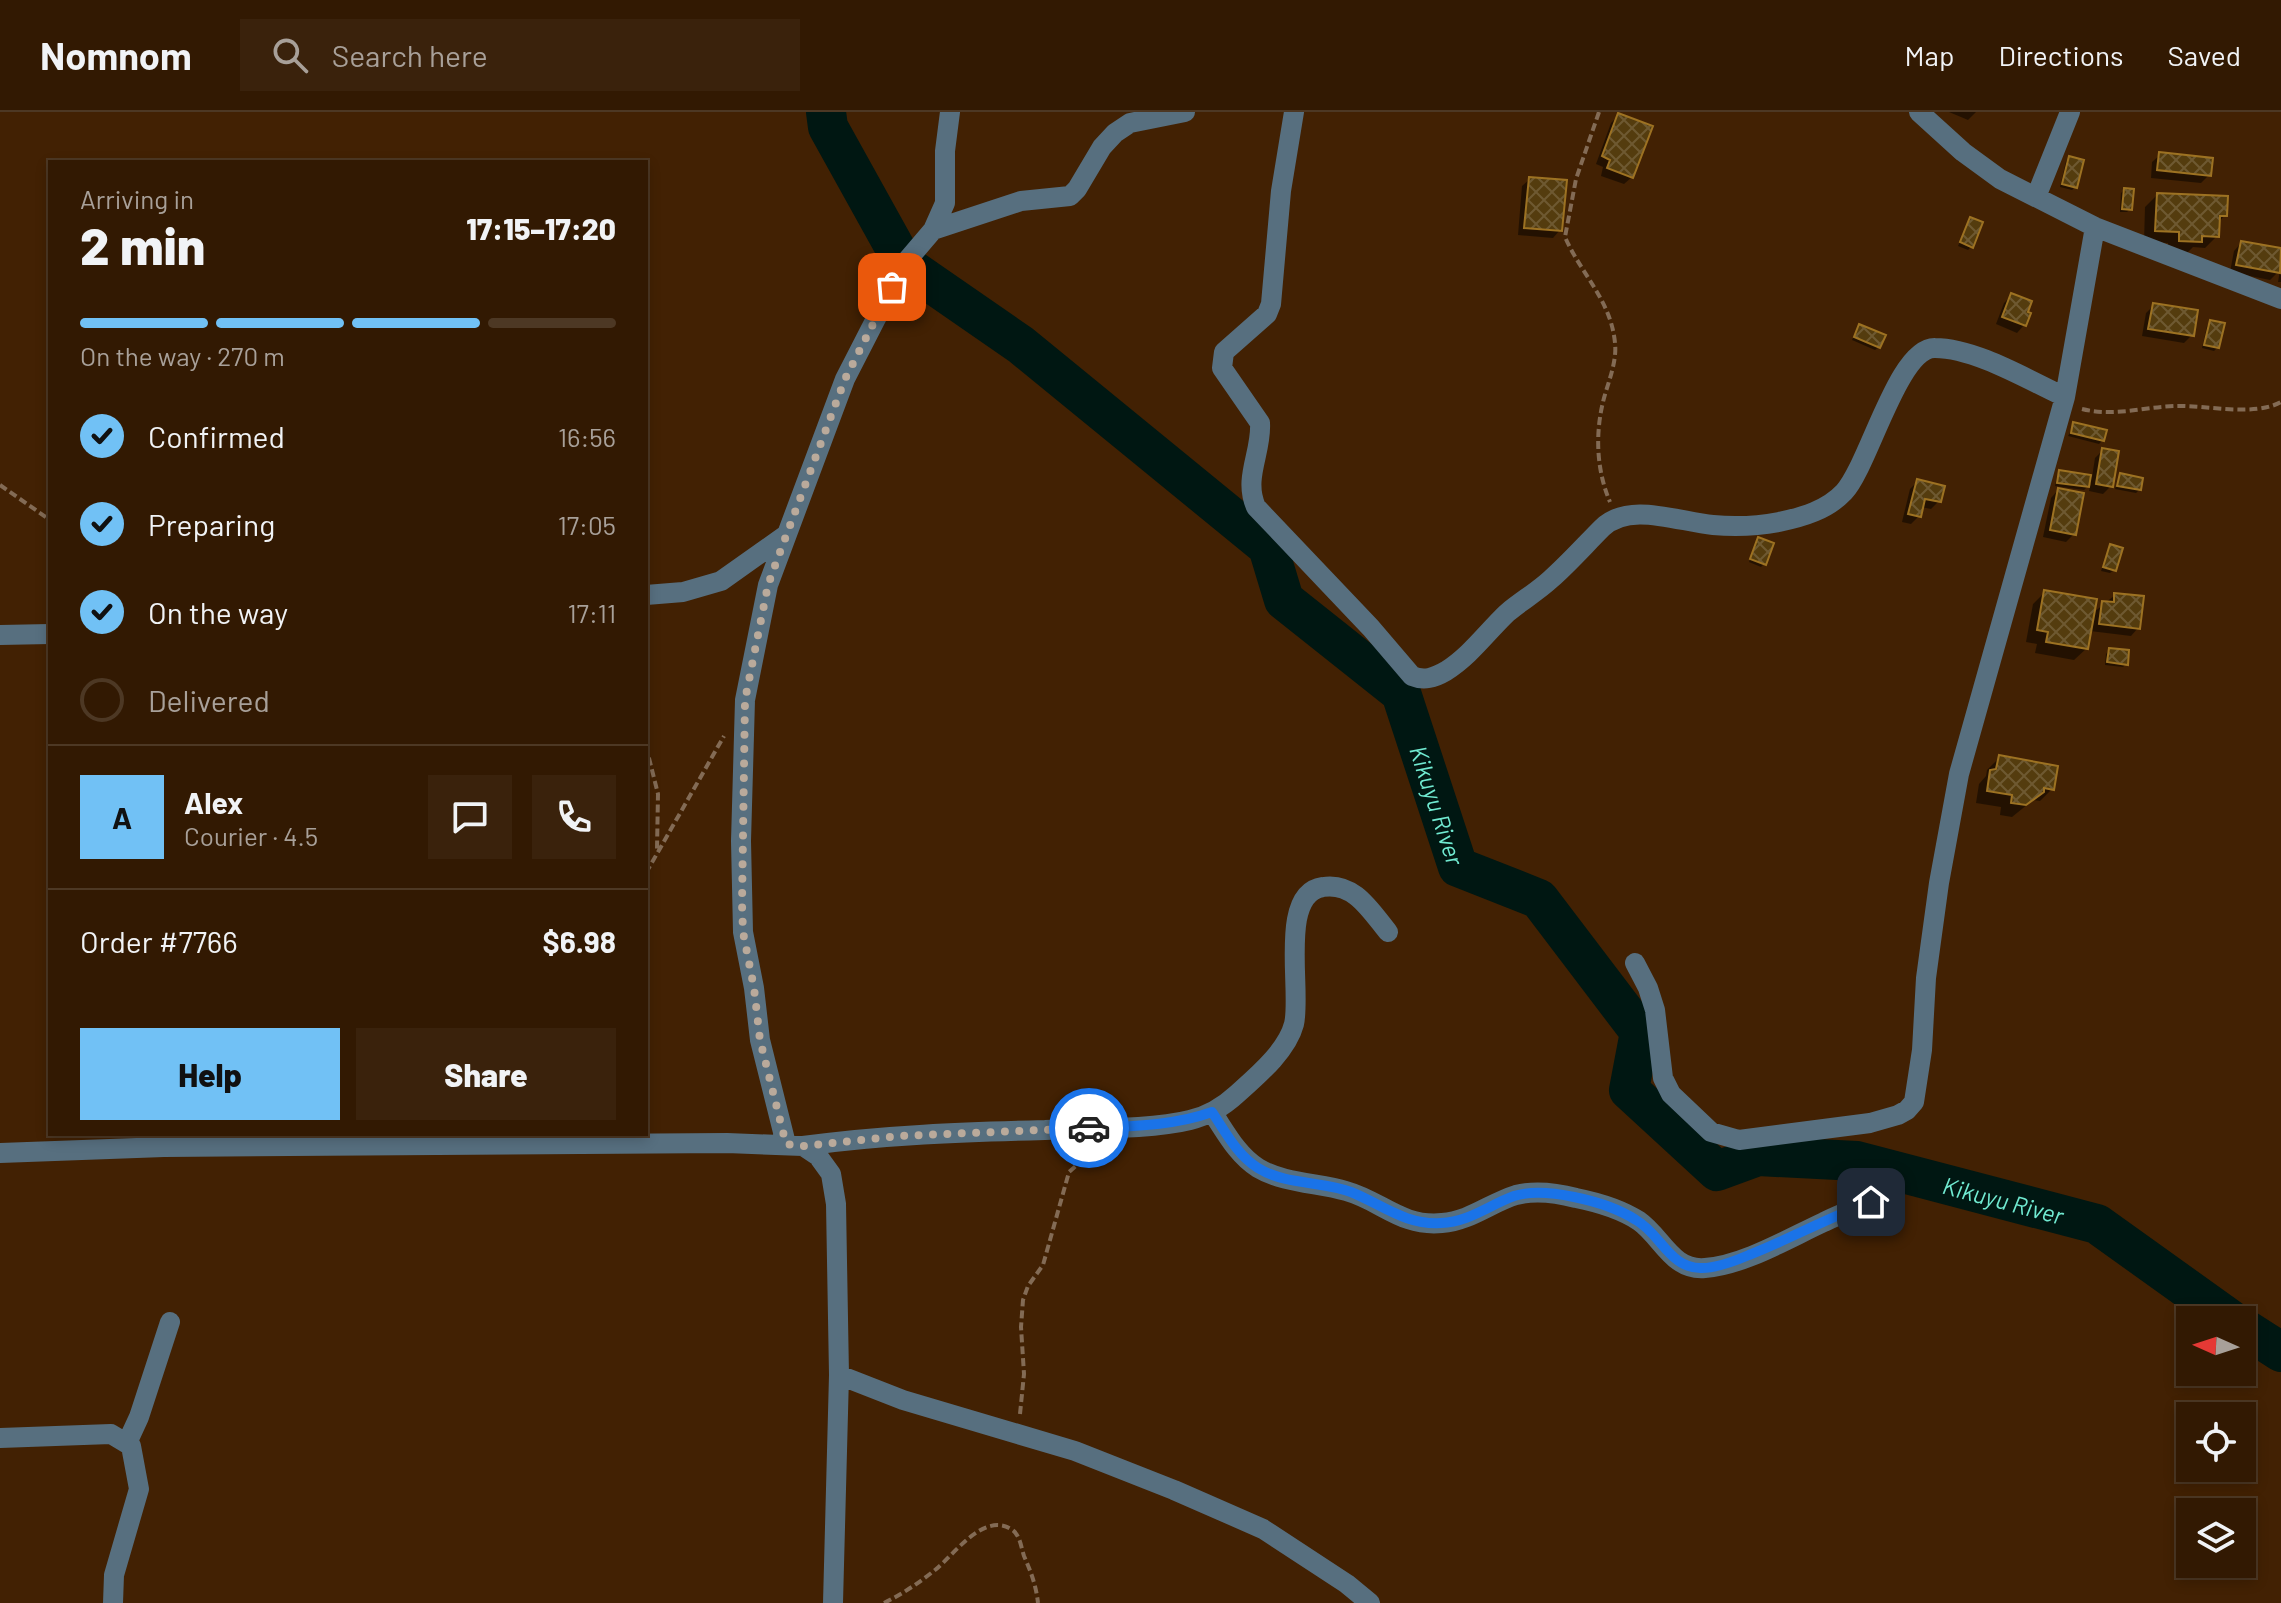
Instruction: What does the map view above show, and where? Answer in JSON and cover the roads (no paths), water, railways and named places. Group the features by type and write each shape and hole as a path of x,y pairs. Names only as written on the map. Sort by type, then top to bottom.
{"street":[{"path":"833,1603 839,1375 836,1204 831,1174 818,1156 795,1145 760,1040 743,932 741,841 745,700 768,585 845,379 904,264 933,230 945,203 945,151 950,112"},
{"path":"933,230 1021,201 1070,196 1102,147 1115,133 1130,123 1185,112"},
{"path":"1294,112 1281,191 1271,304 1267,314 1224,352 1221,362 1227,378 1260,423 1250,484 1256,507 1371,628 1412,676 1429,679 1445,672 1471,651 1509,612 1549,581 1614,518 1646,515 1744,526 1777,522 1827,506 1843,494 1855,478 1892,394 1913,358 1932,347 1954,350 1995,365 2064,401"},
{"path":"1919,112 1963,152 2000,179 2095,227 2281,299"},
{"path":"2036,197 2070,112"},
{"path":"1635,963 1655,1010 1663,1078 1671,1094 1711,1132 1739,1140 1857,1125 1898,1115 1914,1102 1939,883 1959,774 2064,401 2095,227"},
{"path":"648,595 683,592 721,581 786,535"},
{"path":"0,635 48,634"},
{"path":"0,1153 335,1140 795,1145 899,1136 1111,1127 1190,1120 1212,1112 1235,1095 1279,1053 1293,1027 1297,996 1296,916 1302,900 1316,888 1336,885 1350,890 1388,932"},
{"path":"1212,1112 1238,1150 1258,1168 1280,1177 1351,1192 1397,1217 1417,1223 1443,1223 1469,1218 1516,1195 1545,1192 1577,1198 1635,1219 1649,1229 1679,1262 1696,1268 1707,1268 1740,1258 1892,1195"},
{"path":"127,1443 139,1417 170,1322"},
{"path":"839,1375 903,1400 1075,1451 1263,1529 1347,1584 1370,1603"},
{"path":"0,1438 111,1434 131,1446 139,1489 114,1575 113,1603"}],"waterway":[{"name":"Kikuyu River","path":"826,112 828,127 904,264 1021,345 1268,547 1284,600 1401,693 1458,867 1539,899 1640,1032 1629,1090 1717,1171 1758,1156 1857,1161 2097,1224 2211,1306"},
{"name":"Kikuyu River","path":"2256,1336 2281,1352"}]}
